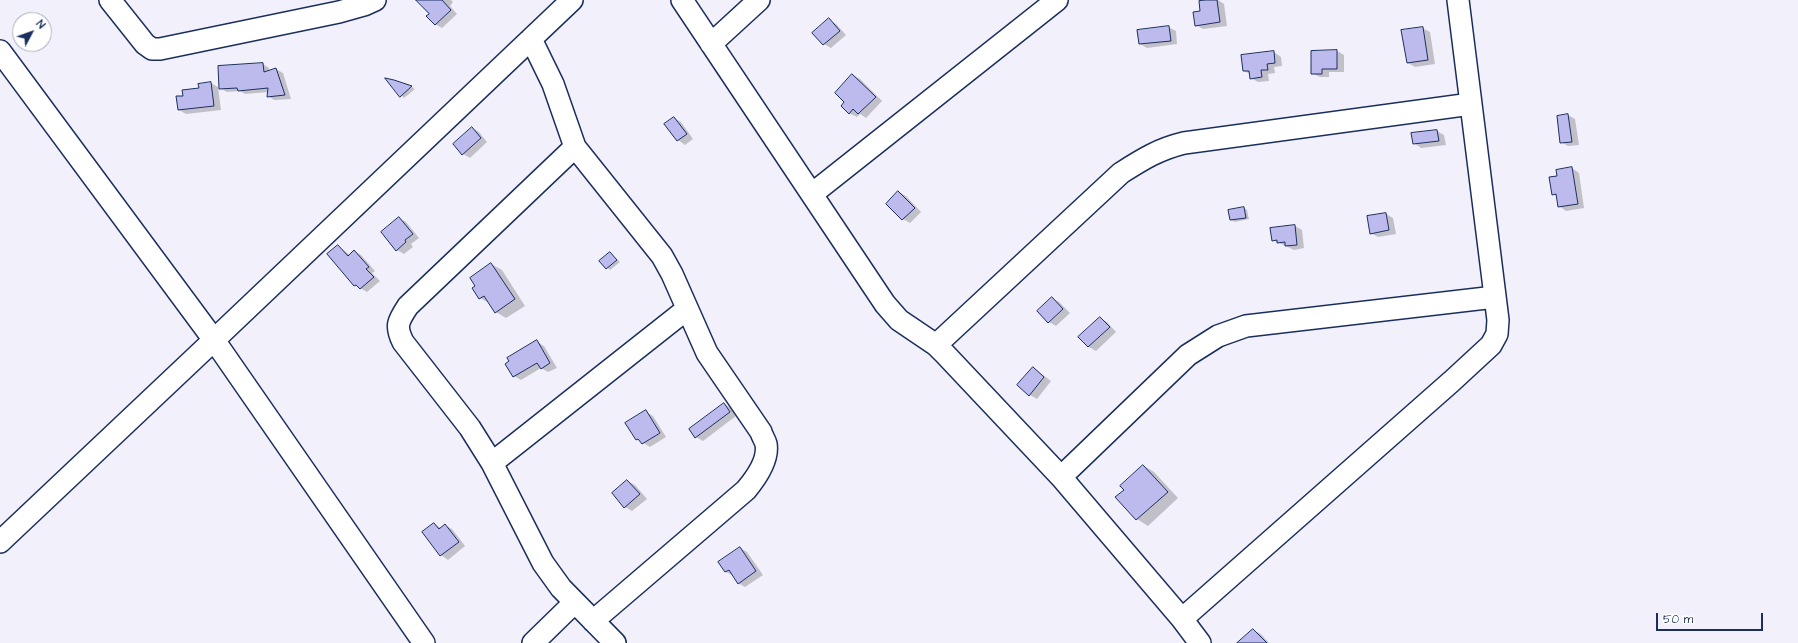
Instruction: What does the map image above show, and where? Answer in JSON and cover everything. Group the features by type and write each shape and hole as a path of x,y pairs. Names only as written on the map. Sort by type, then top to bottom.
{"street":[{"path":"110,0 146,44 152,49 160,49 340,12 375,0"},
{"path":"0,542 572,0"},
{"path":"682,0 885,304 899,320 936,345 1061,477 1182,619 1200,643"},
{"path":"711,44 759,0"},
{"path":"812,194 1057,0"},
{"path":"1182,619 1491,345 1497,334 1498,320 1458,0"},
{"path":"531,39 553,84 575,147 662,256 672,274 707,353 761,432 766,444 766,456 759,471 746,490 592,621"},
{"path":"0,51 214,340 424,643"},
{"path":"936,345 1121,173 1145,157 1164,147 1471,104"},
{"path":"575,147 408,306 398,324 398,333 403,342 470,428 492,463 543,563 574,603 615,643"},
{"path":"1061,477 1188,355 1218,336 1246,326 1495,297"},
{"path":"492,463 687,309"},
{"path":"533,643 574,603"}],"building":[{"path":"416,0 442,0 451,10 435,25 426,16 429,14"},
{"path":"1217,0 1220,22 1195,26 1193,12 1200,11 1199,1"},
{"path":"829,18 840,31 823,45 812,33"},
{"path":"1169,26 1171,41 1139,44 1137,30"},
{"path":"1423,27 1428,60 1407,63 1401,30"},
{"path":"1337,50 1337,69 1322,69 1322,74 1311,74 1311,51"},
{"path":"1274,51 1275,63 1267,64 1268,70 1261,70 1262,77 1250,79 1249,71 1243,71 1241,55"},
{"path":"263,63 264,72 276,68 285,95 267,97 268,88 238,91 237,88 219,89 218,66"},
{"path":"852,74 876,97 858,114 853,109 849,114 841,106 844,102 835,93"},
{"path":"385,78 394,80 412,86 400,97"},
{"path":"211,82 214,106 178,110 176,96 183,96 182,90 199,88 198,84"},
{"path":"1568,114 1572,142 1560,143 1557,116"},
{"path":"674,117 687,134 677,141 664,124"},
{"path":"472,127 481,138 462,155 453,144"},
{"path":"1437,130 1439,141 1413,144 1411,133"},
{"path":"1572,167 1578,204 1558,207 1556,194 1552,195 1549,177 1557,176 1556,170"},
{"path":"898,191 915,208 902,220 886,204"},
{"path":"1244,207 1246,218 1230,220 1228,210"},
{"path":"1386,213 1389,230 1370,234 1367,216"},
{"path":"399,217 413,234 405,240 406,242 396,251 381,232"},
{"path":"1295,225 1297,245 1285,246 1285,242 1277,243 1277,240 1272,241 1270,228"},
{"path":"338,245 348,256 354,250 369,267 366,269 374,277 360,289 356,285 354,286 327,254"},
{"path":"610,252 617,260 606,269 599,261"},
{"path":"491,263 515,299 495,313 484,296 479,299 472,288 475,286 470,278"},
{"path":"1052,297 1063,309 1048,323 1037,311"},
{"path":"1100,317 1110,327 1088,347 1078,337"},
{"path":"537,340 550,363 541,369 537,363 513,377 505,364 509,361 507,358"},
{"path":"1033,367 1044,377 1029,396 1017,385"},
{"path":"724,403 730,412 695,438 689,429"},
{"path":"646,410 660,433 642,444 638,439 636,440 625,423"},
{"path":"1143,465 1168,492 1136,520 1115,497 1124,490 1120,486"},
{"path":"627,480 640,494 624,508 612,493"},
{"path":"434,523 439,529 445,524 459,542 440,556 422,532"},
{"path":"740,547 756,571 738,584 729,570 725,572 718,562"},
{"path":"1253,629 1267,643 1237,643"}]}
